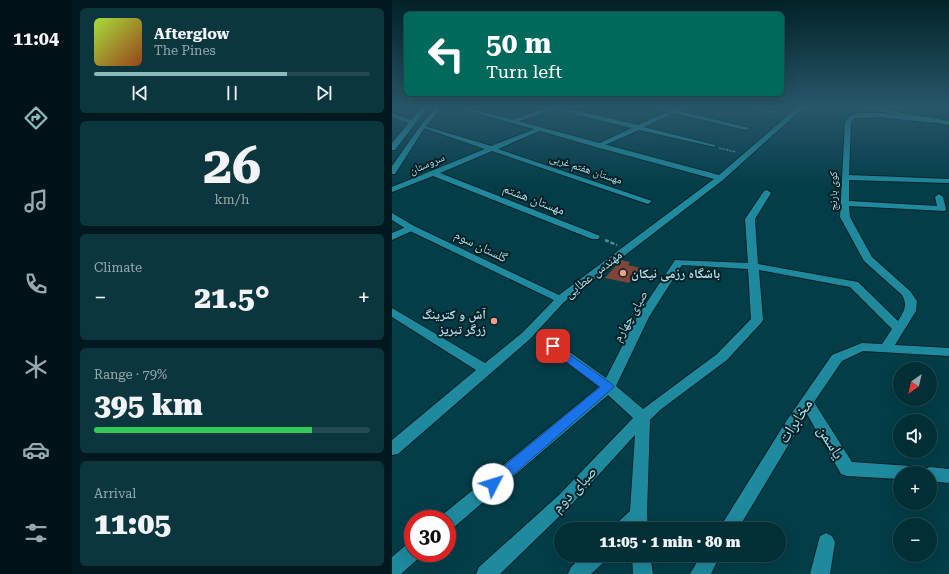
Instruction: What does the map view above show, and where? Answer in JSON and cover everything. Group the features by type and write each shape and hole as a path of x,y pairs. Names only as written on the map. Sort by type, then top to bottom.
{"street":[{"path":"392,148 403,134"},
{"path":"392,172 418,134"},
{"name":"مهستان هفتم غربی","path":"445,134 648,201"},
{"name":"سروستان","path":"392,190 528,134"},
{"path":"551,134 720,178"},
{"path":"598,146 624,134"},
{"path":"665,134 713,146"},
{"name":"مهندس عطایی","path":"392,448 526,336 560,300 626,248 720,178 770,134"},
{"name":"کوی بارنج","path":"847,134 845,217 868,259 906,293 911,301 910,311 886,348"},
{"name":"مهستان هشتم","path":"433,173 595,237"},
{"path":"845,177 949,181"},
{"name":"صبای دوم","path":"486,574 565,500 655,406 722,357 757,320 752,266 750,219 767,193"},
{"path":"845,203 942,209 939,197"},
{"name":"گلستان سوم","path":"392,216 411,228 560,300"},
{"path":"392,237 411,228"},
{"name":"صبای چهارم","path":"608,387 643,317 679,262 752,266"},
{"path":"752,266 854,284 899,329"},
{"path":"392,312 486,370"},
{"path":"553,346 608,387 643,418 639,522"},
{"name":"مخابرات","path":"732,522 807,402 837,358 862,347 949,352"},
{"path":"456,514 608,387"},
{"name":"یاسمن","path":"807,402 847,469 893,472"},
{"path":"937,475 949,476"},
{"path":"820,574 826,542"},
{"path":"392,569 404,559"},
{"path":"578,574 590,562"},
{"path":"642,562 643,574"},
{"path":"700,574 708,562"}],"path":[{"path":"713,146 747,154"},
{"path":"595,237 626,248"}],"shaded area":[{"name":"باشگاه رزمی نیکان","path":"621,260 630,262 628,265 640,268 629,283 605,278"}],"place":[{"name":"باشگاه رزمی نیکان","path":"623,273"},
{"name":"آش و کترینگ زرگر تبریز","path":"494,321"}],"route":[{"path":"493,484 608,387 553,346"}]}
